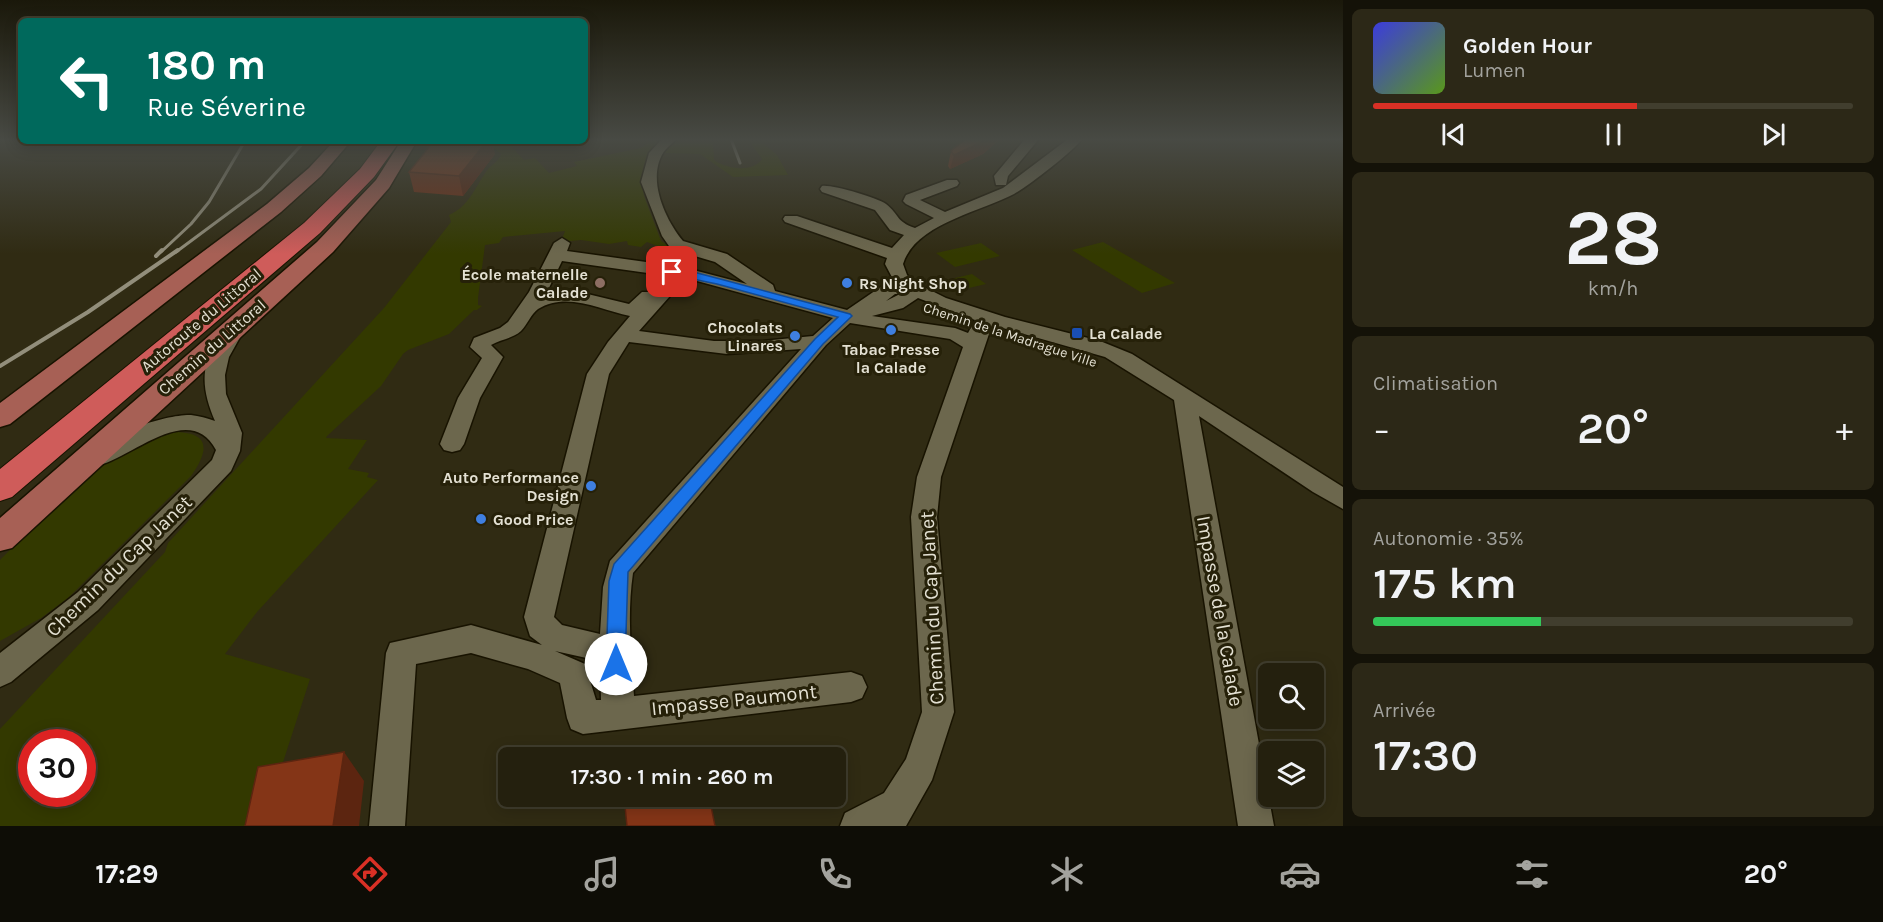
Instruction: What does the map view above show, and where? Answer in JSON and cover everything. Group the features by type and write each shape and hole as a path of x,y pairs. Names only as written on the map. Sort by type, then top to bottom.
{"highway":[{"name":"Autoroute du Littoral","path":"0,460 289,228 341,178"},
{"name":"Autoroute du Littoral","path":"0,488 312,228 362,178"}],"main road":[{"path":"0,417 281,202 308,178"},
{"name":"Chemin du Littoral","path":"0,538 325,247 362,209 385,178"},
{"path":"0,398 72,345 154,298"}],"street":[{"path":"649,178 648,182 656,206 670,236 677,245 708,253 728,262 778,296"},
{"path":"618,713 615,651 620,569 819,342 853,314 902,292 881,275 879,266 888,252 910,232 938,214 1009,183 1013,178"},
{"path":"827,189 880,207 896,227 910,232 1017,178"},
{"path":"938,214 911,201 911,198 952,183"},
{"path":"791,219 888,252"},
{"name":"Chemin de la Madrague Ville","path":"530,306 559,249 677,272 853,314 955,334 980,330"},
{"path":"452,444 469,398 493,357 480,346 481,342 489,336 507,332 526,314 530,306 554,295 567,294 633,311 677,272"},
{"path":"615,651 554,637 541,627 539,617 598,374 677,272"},
{"name":"Chemin de la Madrague Ville","path":"902,292 938,314 980,330 1037,342 1177,391 1343,499"},
{"path":"228,451 230,436 215,396 213,374 227,339 243,320"},
{"name":"Chemin du Cap Janet","path":"891,816 920,768 938,712 924,517 929,477 980,330"},
{"path":"626,336 653,337 728,349 819,342"},
{"name":"Impasse de la Calade","path":"1177,391 1257,826"},
{"path":"61,482 129,440 166,426 202,426 218,434 228,451"},
{"name":"Chemin du Cap Janet","path":"1,669 47,636 88,602 222,465 228,451"},
{"name":"Impasse Paumont","path":"387,826 401,653 471,639 533,656 574,674 584,718 851,687"},
{"path":"858,826 891,816"}],"green space":[{"path":"482,178 643,178 644,196 661,241 675,250 675,253 647,242 641,247 628,245 627,241 609,244 581,240 561,242 565,231 503,237 499,243 485,245 478,298 478,305 482,306 474,310 449,334 403,354 381,386 327,436 326,438 367,440 348,469 369,473 367,477 378,480 257,612 225,654 310,679 272,796 266,826 0,826 0,729 165,552 168,543 384,308 451,222 449,215 466,202"},
{"path":"1103,242 1175,283 1142,293 1072,250"},
{"path":"981,243 1000,256 955,267 936,253"},
{"path":"972,274 986,284 952,292 939,282"},
{"path":"176,432 196,436 203,445 201,459 191,476 68,598 41,618 0,641 0,560 58,502 102,465 125,450 150,439"}],"building":[{"path":"344,752 333,826 245,826 258,767"},
{"path":"625,807 711,807 715,826 627,826"}],"railway":[{"path":"161,252 191,224 209,202 223,178"},
{"path":"176,252 261,189 271,178"},
{"path":"156,256 162,250"},
{"path":"0,366 88,312 178,250"}],"place":[{"name":"École maternelle Calade","path":"600,283"},
{"name":"Rs Night Shop","path":"847,283"},
{"name":"Tabac Presse la Calade","path":"891,330"},
{"name":"La Calade","path":"1077,333"},
{"name":"Chocolats Linares","path":"795,336"},
{"name":"Auto Performance Design","path":"591,486"},
{"name":"Good Price","path":"481,519"}],"route":[{"path":"616,664 620,569 819,342 846,316 778,296 682,272 672,272"}]}
